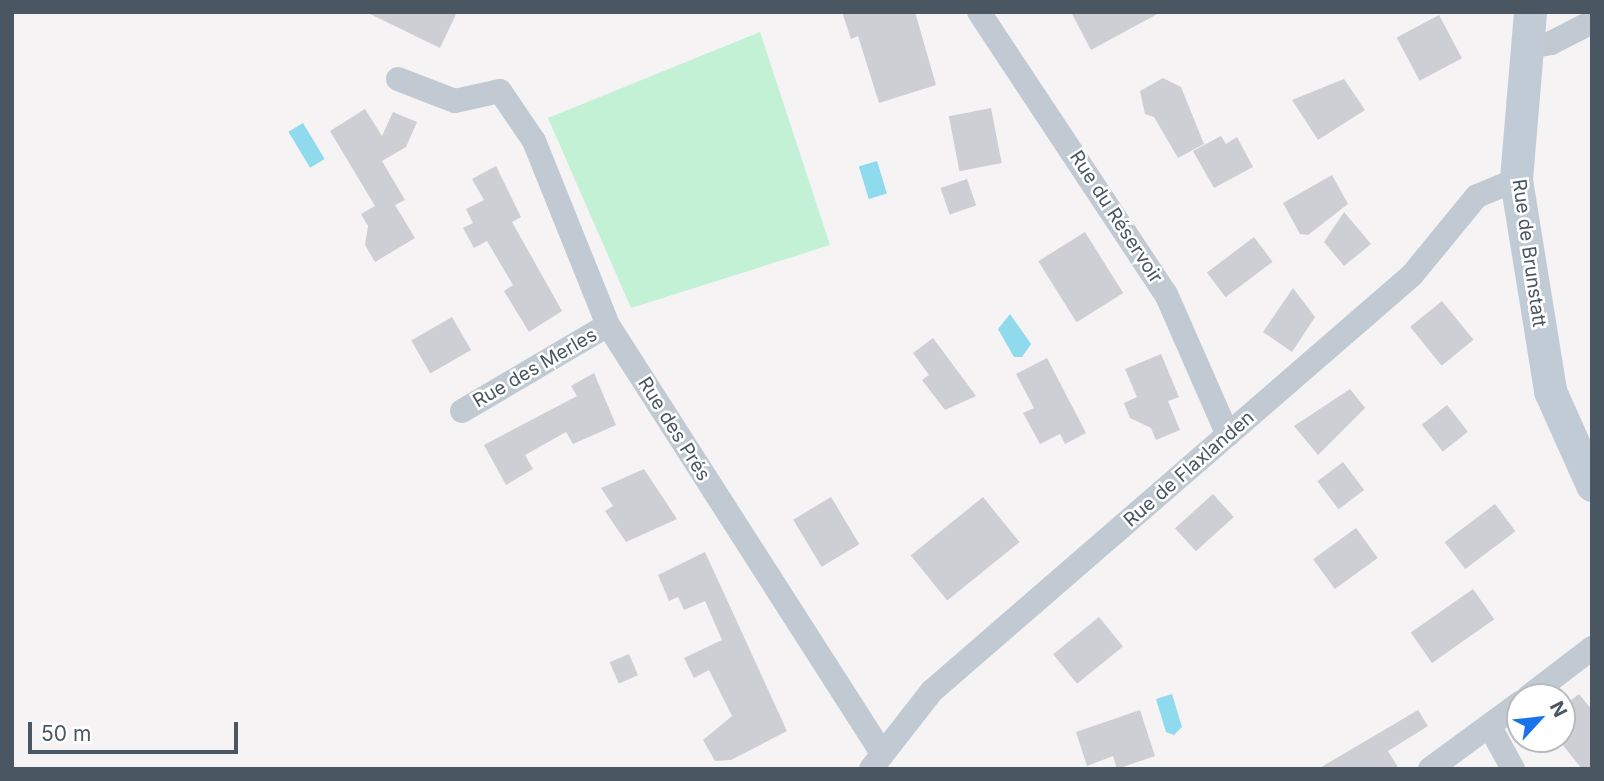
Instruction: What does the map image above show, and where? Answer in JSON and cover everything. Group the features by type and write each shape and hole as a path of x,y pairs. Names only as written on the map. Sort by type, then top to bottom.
{"main road":[{"name":"Rue de Brunstatt","path":"1530,12 1516,180 1550,391 1592,485"}],"street":[{"name":"Rue du Réservoir","path":"979,12 1166,293 1228,435"},
{"path":"1527,47 1551,43 1592,22"},
{"name":"Rue des Prés","path":"398,79 455,101 500,91 534,141 608,325 876,759"},
{"name":"Rue de Flaxlanden","path":"876,759 932,691 1412,275 1477,196 1516,180"},
{"name":"Rue des Merles","path":"462,411 608,325"},
{"path":"1546,683 1592,648"},
{"path":"1430,769 1506,715"},
{"path":"1490,727 1513,769"}],"green space":[{"path":"760,32 830,245 631,308 548,118"}],"water":[{"path":"303,123 325,159 310,168 288,132"},
{"path":"877,161 887,194 869,199 859,167"},
{"path":"1010,314 1031,344 1022,357 1014,357 998,329"},
{"path":"1172,694 1182,727 1174,735 1166,732 1156,699"}],"building":[{"path":"366,12 457,12 440,48"},
{"path":"842,12 915,12 936,85 879,103 858,36 851,39"},
{"path":"1071,12 1161,12 1091,50"},
{"path":"1439,15 1462,58 1420,81 1397,38"},
{"path":"1163,78 1181,87 1204,144 1178,158 1154,117 1145,114 1140,91"},
{"path":"1344,79 1365,110 1318,140 1292,100"},
{"path":"991,108 1002,163 959,171 949,116"},
{"path":"365,109 382,136 393,112 417,122 406,147 382,161 405,200 395,205 415,238 375,262 365,245 368,226 361,214 375,206 330,131"},
{"path":"1221,136 1226,144 1237,137 1253,167 1214,188 1193,151"},
{"path":"496,166 521,217 512,222 562,311 529,332 504,291 513,285 487,241 474,248 463,228 473,223 466,209 484,200 472,179"},
{"path":"1332,175 1348,204 1308,235 1300,234 1283,203"},
{"path":"967,179 976,205 950,215 941,188"},
{"path":"1344,212 1371,244 1344,266 1324,242"},
{"path":"1085,232 1123,293 1077,322 1038,261"},
{"path":"1254,237 1273,262 1226,297 1207,273"},
{"path":"1293,288 1315,317 1292,352 1263,332"},
{"path":"1442,301 1473,340 1442,366 1410,327"},
{"path":"452,317 471,350 430,373 411,340"},
{"path":"933,338 976,396 945,410 922,380 929,375 913,353"},
{"path":"1161,354 1179,397 1168,401 1180,430 1156,440 1151,428 1130,418 1124,403 1137,397 1125,369"},
{"path":"1047,358 1086,433 1065,444 1060,434 1040,444 1023,413 1034,408 1016,374"},
{"path":"594,373 616,425 573,444 566,432 525,455 533,469 506,485 484,445 577,396 571,386"},
{"path":"1350,389 1365,408 1318,455 1294,426"},
{"path":"1447,405 1468,432 1443,451 1422,425"},
{"path":"1343,462 1364,490 1339,509 1317,481"},
{"path":"644,469 677,519 626,542 605,511 613,506 601,488"},
{"path":"1213,494 1234,517 1196,551 1175,528"},
{"path":"831,497 859,544 822,567 793,520"},
{"path":"983,497 1020,542 947,601 911,556"},
{"path":"1495,504 1515,531 1465,569 1445,542"},
{"path":"1356,528 1378,558 1335,589 1313,559"},
{"path":"705,552 787,731 731,760 715,761 703,740 732,716 709,670 694,678 684,658 722,640 705,601 684,610 678,597 669,601 658,575"},
{"path":"1473,589 1494,619 1432,663 1411,633"},
{"path":"1099,617 1123,647 1077,684 1053,654"},
{"path":"629,654 638,675 619,683 610,662"},
{"path":"1579,694 1592,710 1592,769 1582,769 1569,753 1576,753 1576,696"},
{"path":"1140,710 1155,756 1117,769 1113,756 1087,766 1076,732"},
{"path":"1418,710 1428,726 1388,751 1399,769 1318,769"}]}
